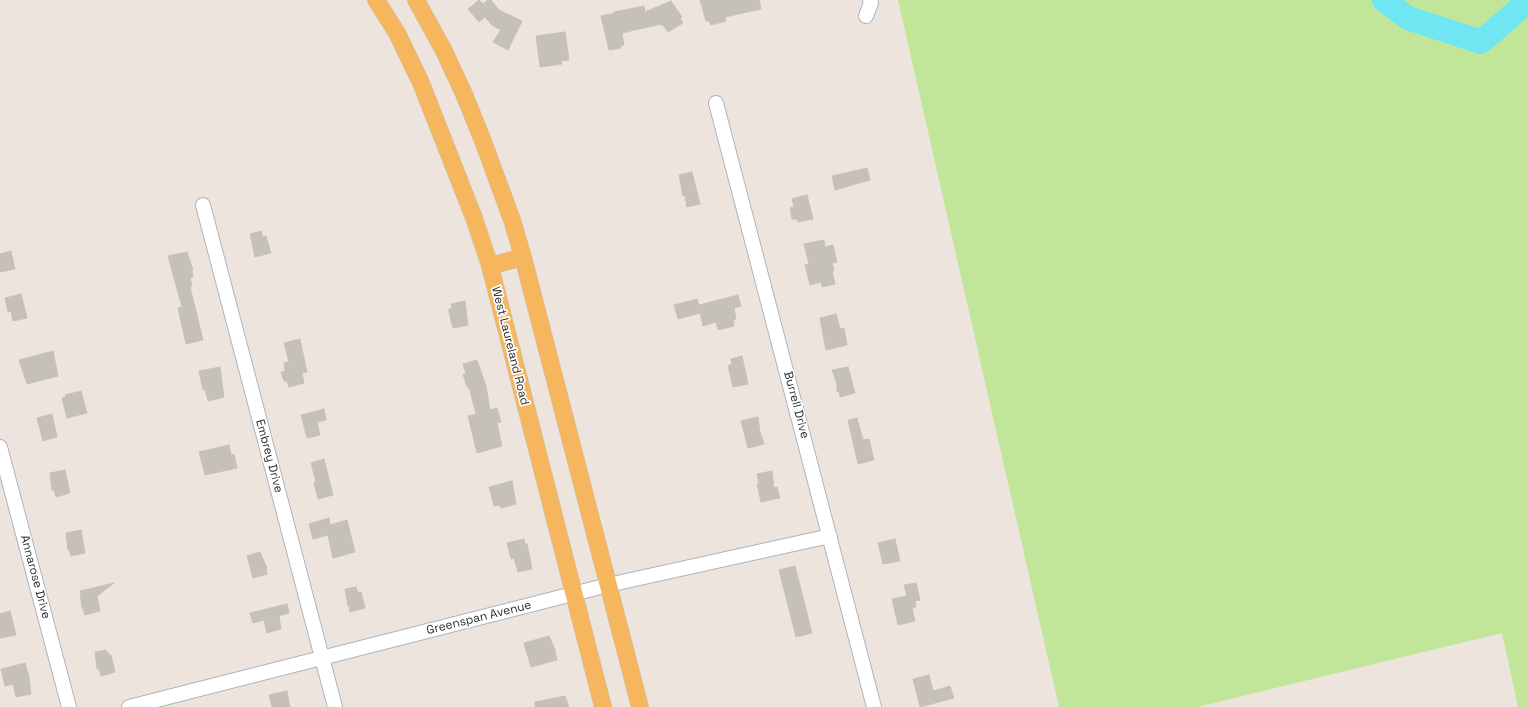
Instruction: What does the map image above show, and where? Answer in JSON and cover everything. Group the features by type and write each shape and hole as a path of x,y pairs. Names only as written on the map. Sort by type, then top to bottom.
{"main road":[{"name":"West Laureland Road","path":"376,0 397,33 421,83 474,218 490,266 603,707"},
{"path":"416,0 444,51 464,94 504,198 523,257 640,707"},
{"path":"490,266 523,257"}],"street":[{"path":"866,16 871,3 870,0"},
{"name":"Burrell Drive","path":"716,103 874,707"},
{"name":"Embrey Drive","path":"203,205 335,707"},
{"name":"Annarose Drive","path":"0,447 69,707"},
{"name":"Greenspan Avenue","path":"129,707 608,585 830,536"}],"green space":[{"path":"898,0 1528,0 1528,707 1518,707 1502,633 1197,707 1059,707"}],"building":[{"path":"479,0 483,4 488,0 491,0 499,10 522,21 508,50 493,42 501,30 492,25 485,17 479,22 468,9"},
{"path":"700,0 759,0 761,9 725,17 726,21 711,25 709,21 706,21"},
{"path":"671,1 682,17 680,18 683,23 668,32 661,24 622,33 624,45 620,46 621,48 609,50 601,16 644,6 645,12"},
{"path":"565,32 569,60 561,61 562,64 540,67 536,36"},
{"path":"867,168 870,180 835,190 832,176"},
{"path":"692,172 700,204 687,207 685,195 683,196 679,175"},
{"path":"807,195 813,219 798,222 797,219 792,219 790,208 794,207 792,199"},
{"path":"261,231 263,237 266,236 271,253 255,257 250,234"},
{"path":"824,240 825,247 833,245 837,262 832,263 835,284 822,287 821,282 810,285 805,265 809,264 804,244"},
{"path":"11,251 15,269 0,272 0,254"},
{"path":"187,252 193,270 193,277 190,278 192,286 190,287 203,340 186,344 178,308 182,307 168,256"},
{"path":"21,294 27,318 13,321 11,311 8,312 5,298"},
{"path":"738,295 741,306 734,308 736,319 733,320 734,326 718,330 716,322 703,326 700,313 678,319 674,305 697,299 699,305"},
{"path":"465,301 468,325 453,328 449,312 449,309 452,309 451,304"},
{"path":"836,314 840,329 844,328 847,345 826,350 820,318"},
{"path":"300,339 307,372 302,373 304,383 289,387 287,381 284,381 281,372 285,371 284,363 289,362 284,343"},
{"path":"53,351 58,376 27,384 19,360"},
{"path":"742,356 748,384 733,387 728,366 732,364 731,359"},
{"path":"477,360 486,386 490,410 497,408 501,422 497,423 502,446 477,453 468,416 476,414 469,387 467,387 463,374 466,374 463,364"},
{"path":"220,367 224,397 208,401 205,389 203,390 199,371"},
{"path":"848,367 855,393 840,397 839,391 837,392 837,384 832,370"},
{"path":"81,391 87,413 67,418 62,398 66,397 65,395"},
{"path":"324,409 326,420 317,422 320,435 307,438 301,415"},
{"path":"52,414 57,437 43,441 37,418"},
{"path":"758,417 760,432 764,444 748,448 741,421"},
{"path":"857,418 863,440 869,439 874,460 858,464 848,420"},
{"path":"229,445 231,455 234,454 237,468 205,475 199,452"},
{"path":"324,459 333,495 318,499 314,483 316,482 311,463"},
{"path":"65,470 70,493 56,497 54,490 52,490 50,473"},
{"path":"772,471 774,488 777,487 780,498 761,502 757,484 759,484 757,474"},
{"path":"512,481 516,504 501,508 500,505 494,506 489,487"},
{"path":"329,518 330,525 347,520 355,552 333,558 328,535 313,539 309,524"},
{"path":"81,530 85,553 71,556 68,550 66,533"},
{"path":"524,539 525,544 527,544 532,569 518,572 514,558 511,559 507,543"},
{"path":"895,539 900,561 883,564 878,543"},
{"path":"260,552 267,568 267,574 253,578 247,556"},
{"path":"795,566 812,633 796,637 779,570"},
{"path":"114,583 97,596 100,611 85,615 82,608 80,591"},
{"path":"916,583 920,600 915,601 916,607 912,608 915,621 898,625 892,599 907,596 904,585"},
{"path":"356,587 358,593 361,592 365,608 350,612 345,589"},
{"path":"287,604 289,613 279,616 281,629 267,633 264,620 253,623 250,613"},
{"path":"10,611 16,635 0,638 0,614"},
{"path":"549,636 556,652 557,660 531,667 524,643"},
{"path":"106,650 109,655 111,655 115,672 101,676 99,669 97,669 95,652"},
{"path":"25,663 29,677 31,694 16,697 13,684 5,686 1,669"},
{"path":"929,675 933,691 950,686 954,698 920,707 913,679"},
{"path":"287,691 290,707 272,707 269,695"},
{"path":"565,696 569,707 535,707 535,702"}],"waterway":[{"path":"1384,0 1408,18 1481,42 1528,1"}]}
